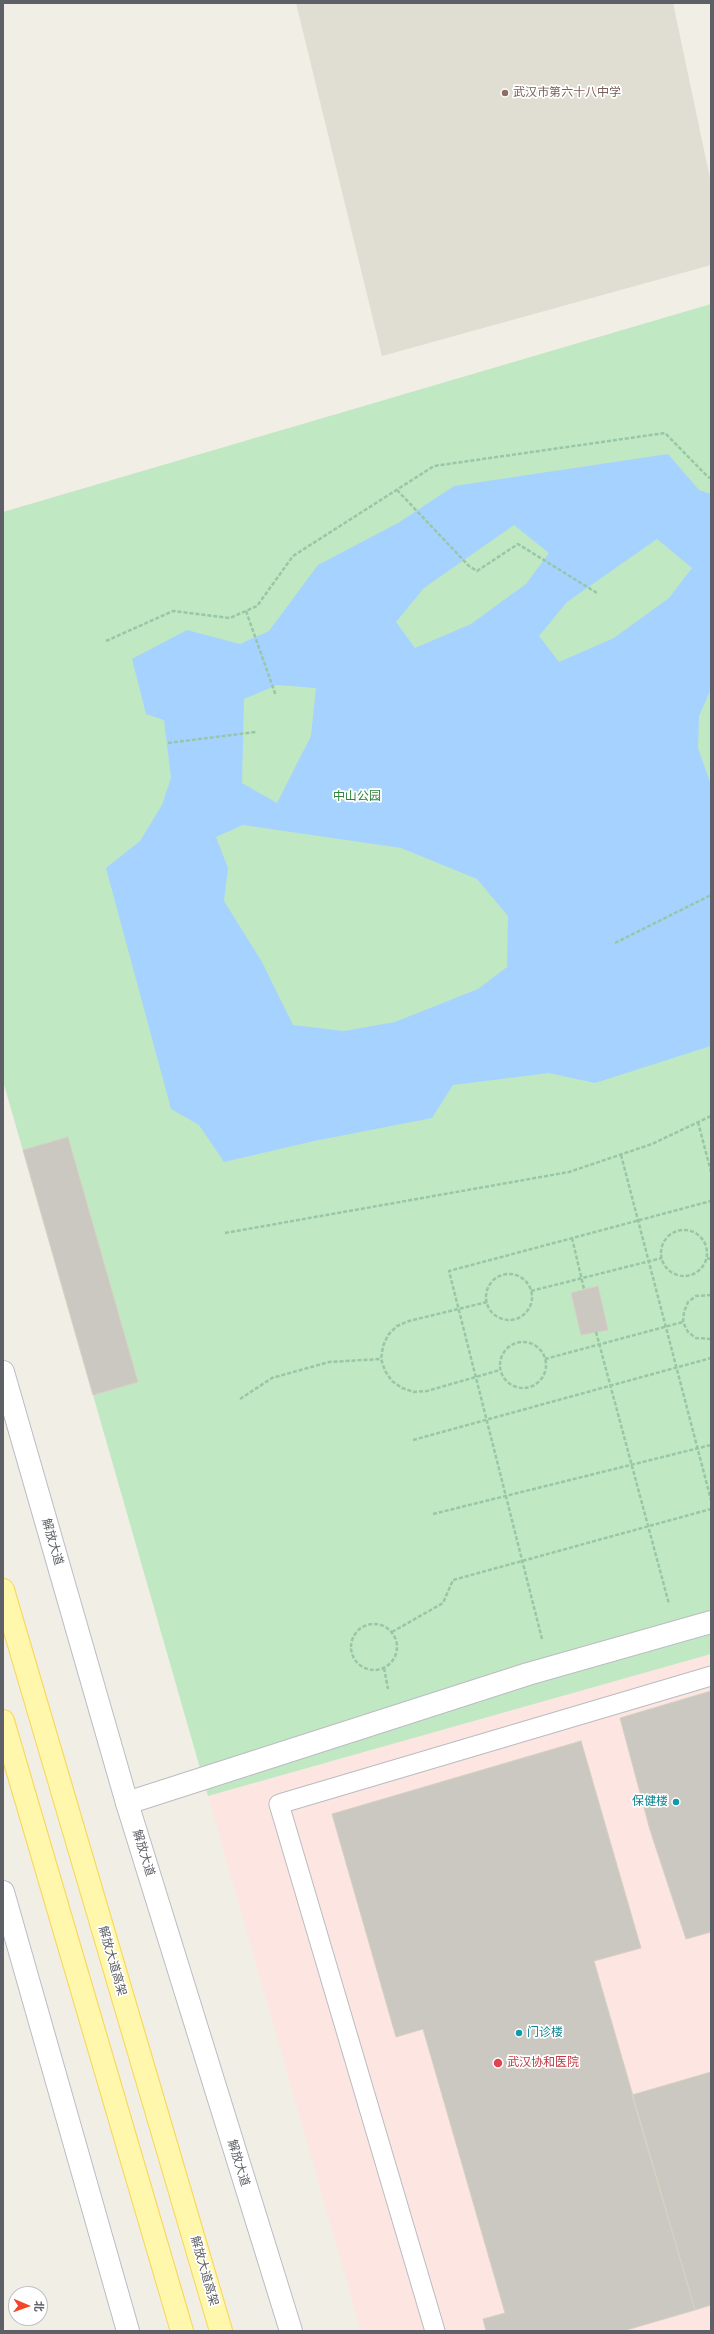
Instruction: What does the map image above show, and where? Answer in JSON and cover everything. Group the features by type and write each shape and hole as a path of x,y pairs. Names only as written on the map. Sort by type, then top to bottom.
{"main road":[{"name":"解放大道","path":"3,1372 127,1803 291,2331"},
{"name":"解放大道高架","path":"3,1590 222,2331"},
{"path":"127,1803 528,1674 711,1622"},
{"path":"3,1721 182,2331"},
{"path":"3,1892 128,2331"}],"lane":[{"path":"435,2331 278,1804 711,1676"}],"path":[{"path":"106,641 173,611 230,618 257,606 293,556 434,466 665,433 708,477 711,478"},
{"path":"397,490 469,566 477,571 518,544 597,593"},
{"path":"246,611 276,696"},
{"path":"168,743 256,732"},
{"path":"615,943 711,895"},
{"path":"225,1233 569,1172 652,1144 711,1116"},
{"path":"698,1122 711,1172"},
{"path":"621,1155 711,1500"},
{"path":"544,1645 449,1271 711,1201"},
{"path":"684,1229 694,1231 702,1238 707,1247 707,1258 703,1267 695,1274 685,1276 674,1274 666,1267 662,1258 662,1248 666,1238 674,1232 684,1229"},
{"path":"572,1238 584,1289"},
{"path":"531,1291 662,1258"},
{"path":"707,1258 711,1259"},
{"path":"509,1274 519,1275 527,1282 531,1291 532,1302 527,1311 519,1318 509,1320 499,1318 491,1311 487,1302 486,1292 491,1283 499,1276 509,1274"},
{"path":"711,1295 696,1296 688,1302 684,1312 683,1322 688,1332 696,1338 711,1339"},
{"path":"487,1302 409,1321 398,1326 388,1335 383,1346 381,1359 385,1371 392,1381 402,1388 414,1392 427,1391 500,1370"},
{"path":"545,1359 683,1322"},
{"path":"596,1332 670,1609"},
{"path":"522,1342 532,1343 540,1350 545,1359 545,1370 541,1379 528,1387 513,1386 504,1380 500,1370 500,1360 504,1350 512,1344 522,1342"},
{"path":"413,1440 711,1358"},
{"path":"240,1399 272,1378 329,1362 381,1359"},
{"path":"433,1514 711,1445"},
{"path":"392,1632 443,1603 453,1580 711,1509"},
{"path":"374,1624 384,1626 392,1632 397,1642 397,1652 392,1661 384,1668 374,1670 364,1668 354,1657 352,1642 356,1633 364,1626 374,1624"},
{"path":"384,1668 388,1692"}],"shaded area":[{"name":"武汉市第六十八中学","path":"296,3 673,3 711,183 711,265 382,356"},
{"name":"武汉协和医院","path":"711,1654 711,2331 361,2331 208,1796"}],"green space":[{"name":"中山公园","path":"711,304 711,1654 208,1796 3,1081 3,512"}],"water":[{"path":"668,454 699,490 711,494 711,689 699,716 698,748 711,785 711,1046 595,1083 549,1073 453,1085 432,1118 314,1141 224,1162 199,1125 171,1109 106,868 140,841 162,805 171,778 164,720 146,714 132,659 187,630 240,644 269,631 318,565 398,523 454,486","holes":["514,525 549,553 526,584 471,624 415,648 396,622 424,588","657,539 692,568 669,598 614,638 559,662 539,636 567,602","277,685 316,688 311,736 277,803 242,783 244,699","243,825 401,848 477,879 508,916 507,967 478,989 395,1022 344,1031 293,1025 262,962 224,901 228,868 216,837"]}],"building":[{"path":"68,1137 138,1382 93,1395 23,1150"},
{"path":"598,1286 608,1330 581,1335 571,1293"},
{"name":"保健楼","path":"711,1691 711,1932 686,1939 650,1830 620,1718"},
{"name":"门诊楼","path":"581,1741 641,1948 594,1961 695,2310 623,2331 486,2331 483,2319 505,2313 423,2029 396,2037 332,1814"},
{"path":"711,2072 711,2305 695,2310 632,2095"}],"place":[{"name":"武汉市第六十八中学","path":"505,93"},
{"name":"保健楼","path":"676,1802"},
{"name":"门诊楼","path":"519,2033"},
{"name":"武汉协和医院","path":"498,2063"}]}
